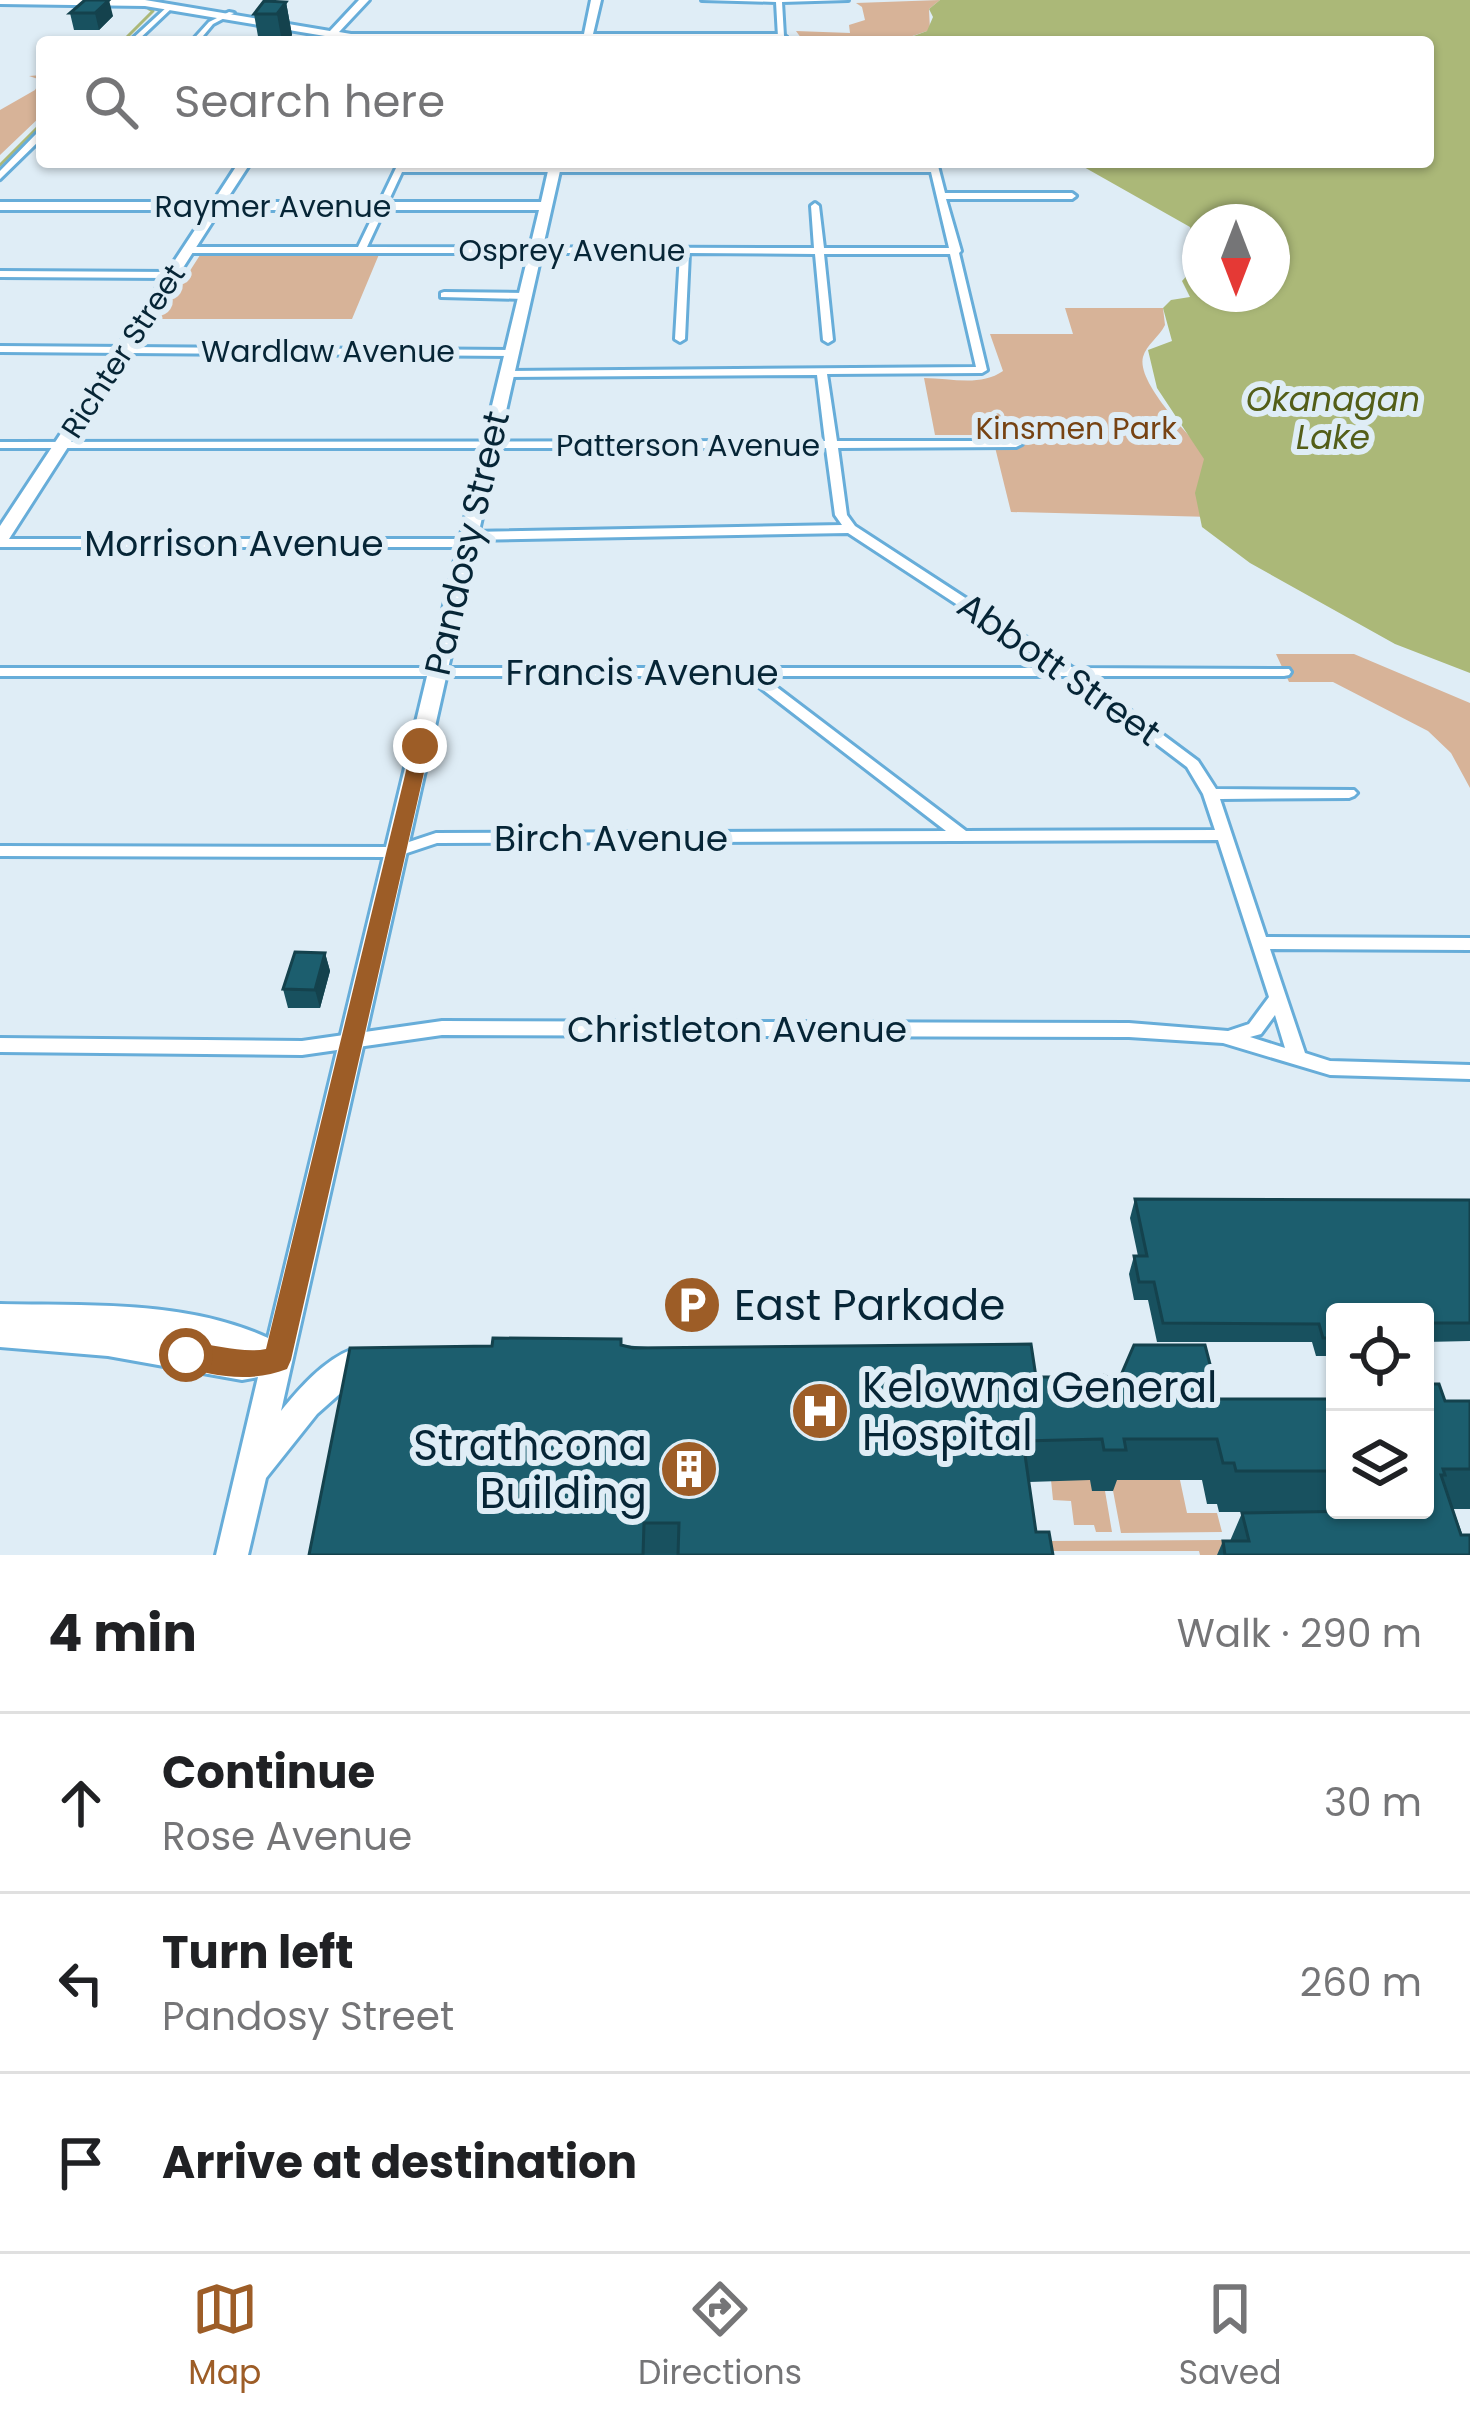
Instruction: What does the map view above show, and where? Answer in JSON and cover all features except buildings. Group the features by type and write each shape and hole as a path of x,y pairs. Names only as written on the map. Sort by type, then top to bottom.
{"street":[{"path":"0,1 113,0 293,24 329,36"},
{"path":"155,0 329,36"},
{"path":"329,36 364,0"},
{"path":"589,36 596,0"},
{"path":"705,0 845,0"},
{"path":"779,1 785,36"},
{"path":"138,36 166,9"},
{"path":"201,36 227,15"},
{"path":"293,24 344,17"},
{"path":"0,176 36,140"},
{"name":"Richter Street","path":"0,541 241,168"},
{"path":"361,250 400,168"},
{"name":"Pandosy Street","path":"232,1555 555,168"},
{"path":"935,168 956,251"},
{"path":"942,196 1072,196"},
{"name":"Raymer Avenue","path":"0,206 546,206"},
{"path":"815,206 828,340"},
{"name":"Osprey Avenue","path":"189,250 956,251"},
{"path":"680,339 685,250"},
{"name":"Wardlaw Avenue","path":"0,349 822,373 982,370 956,251"},
{"path":"0,274 170,275"},
{"path":"443,296 524,296"},
{"path":"822,373 841,515 851,529"},
{"name":"Patterson Avenue","path":"0,445 1016,445"},
{"name":"Morrison Avenue","path":"0,541 468,539 851,529"},
{"name":"Abbott Street","path":"851,529 1070,672 1193,764 1211,794 1298,1060"},
{"name":"Francis Avenue","path":"0,672 1284,672"},
{"path":"748,672 963,836"},
{"path":"1211,794 1349,793"},
{"name":"Birch Avenue","path":"0,850 395,851 436,838 1224,835"},
{"path":"1261,943 1470,944"},
{"path":"1223,1036 1256,1029 1279,995"},
{"name":"Christleton Avenue","path":"0,1046 302,1048 442,1028 1129,1030 1223,1036 1298,1060 1366,1072 1470,1072"},
{"path":"0,1317 113,1320 191,1330 261,1344 277,1360"},
{"path":"0,1334 108,1342 242,1366 277,1360"},
{"path":"251,1472 306,1404 351,1364"}],"green space":[{"path":"940,0 929,9 930,30 912,36 800,36 796,31 850,33 849,25 865,20 856,3"},
{"path":"35,90 36,121 0,155 0,110"},
{"path":"202,252 380,252 352,319 159,319"},
{"name":"Kinsmen Park","path":"1065,308 1163,308 1165,325 1145,353 1143,368 1168,412 1212,461 1212,517 1011,512 992,435 935,435 924,378 994,376 1003,371 990,334 1073,334"},
{"path":"1276,654 1354,654 1470,703 1470,788 1451,753 1428,731 1333,682 1289,682"},
{"path":"1051,1480 1090,1480 1105,1491 1112,1532 1096,1532 1094,1525 1074,1525 1071,1501 1053,1500"},
{"path":"1111,1480 1180,1480 1187,1513 1217,1513 1222,1532 1121,1533"},
{"path":"1222,1540 1226,1555 1052,1551 1050,1541"}],"water":[{"name":"Okanagan Lake","path":"940,0 1470,0 1470,673 1395,644 1250,563 1202,527 1195,493 1204,459 1157,388 1148,350 1172,341 1163,308 1171,300 1182,298 1182,312 1290,312 1290,204 1182,204 1182,222 1086,168 1434,168 1434,36 913,36 927,31 933,17 929,9"}],"waterway":[{"path":"128,36 153,11 149,9"},
{"path":"0,165 36,129"}],"place":[{"name":"East Parkade","path":"692,1305"},
{"name":"Kelowna General Hospital","path":"820,1411"},
{"name":"Strathcona Building","path":"689,1469"}],"route":[{"path":"186,1355 242,1366 277,1360 420,746"}]}
